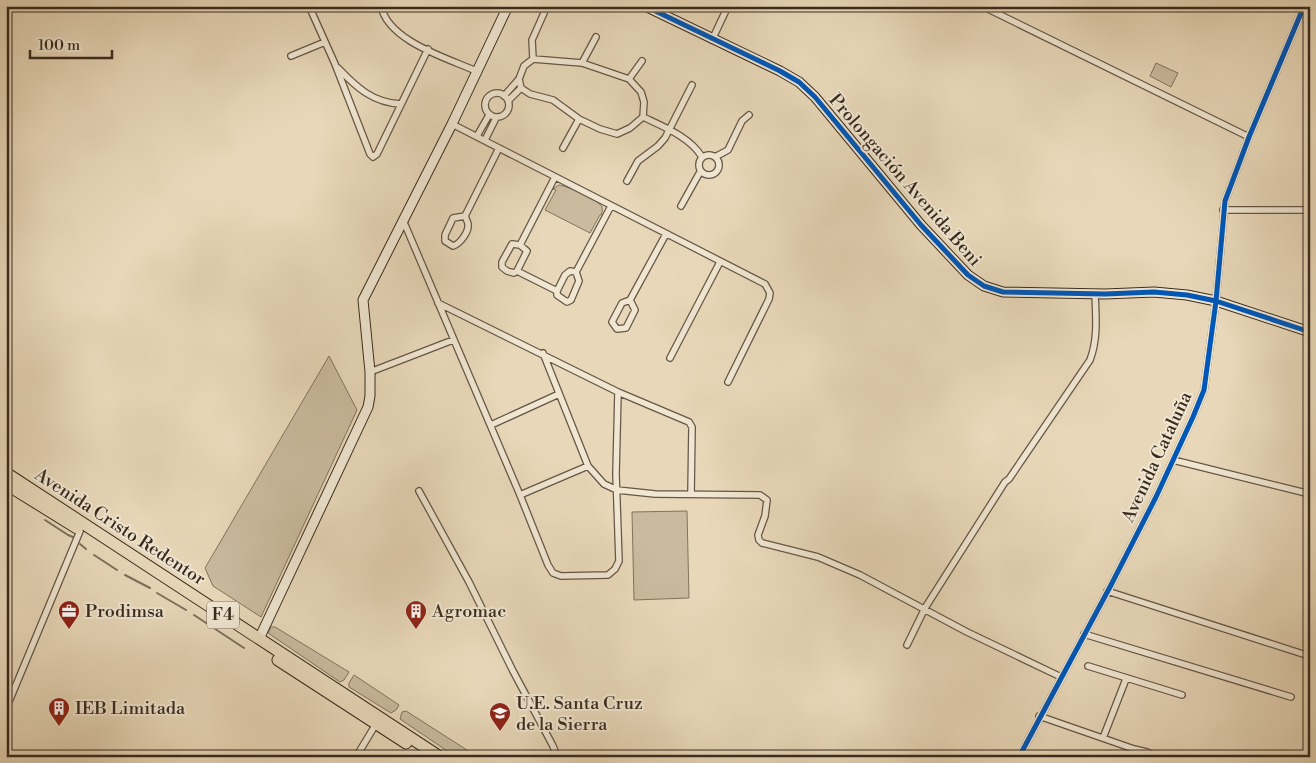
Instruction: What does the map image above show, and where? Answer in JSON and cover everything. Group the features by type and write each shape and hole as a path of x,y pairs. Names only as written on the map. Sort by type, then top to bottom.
{"highway":[{"name":"Avenida Cristo Redentor","path":"7,477 341,691 440,757"},
{"name":"Avenida Cristo Redentor","path":"7,477 80,531 427,757"}],"street":[{"path":"309,6 373,157 377,154 428,49"},
{"path":"314,6 315,20"},
{"path":"381,6 385,17 395,31 408,40 476,71"},
{"path":"259,639 368,407 370,372 363,300 452,124 508,6"},
{"name":"Prolongación Avenida Beni","path":"645,6 799,82 815,97 921,225 968,275 984,286 1003,292 1161,293 1186,295 1216,301 1310,332"},
{"path":"712,40 728,6"},
{"path":"982,6 1250,137"},
{"name":"Avenida Cataluña","path":"1019,757 1039,716 1107,591 1173,460 1204,390 1216,301 1223,210 1250,137 1304,6"},
{"path":"533,59 532,40 544,13"},
{"path":"582,63 596,37"},
{"path":"291,56 325,42"},
{"path":"504,96 519,79 524,66 533,59 582,63 629,79 641,92 644,102 643,117 630,128 617,134 600,129 579,120 553,100 530,94 521,88 519,79"},
{"path":"629,79 642,61"},
{"path":"335,64 365,93 382,101 401,104"},
{"path":"627,181 638,161 658,146 669,130 692,85"},
{"path":"508,101 521,88"},
{"path":"496,93 504,96 508,101 508,109 504,116 496,118 489,114 485,107 485,102 489,96 496,93"},
{"path":"477,136 489,114"},
{"path":"681,206 700,172 699,162 702,157 709,155 715,157 728,150 742,121 749,115"},
{"path":"643,117 686,140 702,157"},
{"path":"485,140 496,118"},
{"path":"563,148 579,120"},
{"path":"452,124 765,284 770,293 769,299 728,382"},
{"path":"464,216 499,148"},
{"path":"700,172 706,176 716,173 719,166 715,157"},
{"path":"520,245 555,177"},
{"path":"576,272 570,272 565,275 557,291 557,295 567,302 571,300 579,281 576,272 611,206"},
{"path":"1223,210 1309,210"},
{"path":"464,216 469,224 468,228 460,242 453,246 445,241 445,235 453,218 464,216"},
{"path":"402,220 491,425 548,566 553,573 560,576 608,575 615,569 619,561 617,490 618,392"},
{"path":"630,300 635,310 626,328 617,329 612,322 622,302 630,300 666,234"},
{"path":"517,271 527,251 520,245 512,244 502,262 502,267 514,273 517,271 557,291"},
{"path":"670,358 720,262"},
{"path":"907,645 925,608 1004,482 1008,479 1090,360 1096,336 1095,294"},
{"path":"438,303 543,353 618,392 689,422 692,427 691,494"},
{"path":"370,372 453,340"},
{"path":"543,353 588,466 604,484 617,490 655,494 760,495 767,500 765,516 758,535 762,543 818,557 860,574 967,632 1060,677"},
{"path":"491,425 558,394"},
{"path":"1173,460 1310,494"},
{"path":"520,495 588,466"},
{"path":"419,491 469,582 553,746 556,757"},
{"path":"6,709 80,531"},
{"path":"1107,591 1303,654"},
{"path":"1084,634 1291,697"},
{"path":"1088,666 1182,695"},
{"path":"1103,738 1126,679"},
{"path":"1039,716 1148,752 1157,757"},
{"path":"356,757 376,724"}],"shaded area":[{"path":"1156,63 1178,73 1171,87 1150,76"},
{"path":"559,185 589,197 602,207 601,215 590,233 545,210 556,190 553,189"},
{"path":"329,356 357,410 261,617 213,586 205,568"},
{"path":"687,511 689,598 634,600 632,512"},
{"path":"271,627 275,627 349,672 344,680 340,682 268,633"},
{"path":"354,675 399,705 396,710 391,713 349,687 349,683"},
{"path":"406,711 478,757 456,757 400,719 402,712"}],"waterway":[{"path":"45,520 73,537"},
{"path":"80,544 86,549"},
{"path":"94,555 117,570"},
{"path":"125,575 150,588"},
{"path":"157,593 186,610"},
{"path":"194,615 244,648"}],"cycle path":[{"path":"645,6 799,82 815,97 921,225 968,275 984,286 1003,292 1105,294 1154,292 1187,295 1216,301 1310,332"},
{"path":"1019,757 1156,497 1204,390 1216,301 1225,201 1249,137 1304,6"}],"place":[{"name":"Prodimsa","path":"69,630"},
{"name":"Agromac","path":"416,630"},
{"name":"IEB Limitada","path":"59,727"},
{"name":"U.E. Santa Cruz de la Sierra","path":"500,732"}]}
